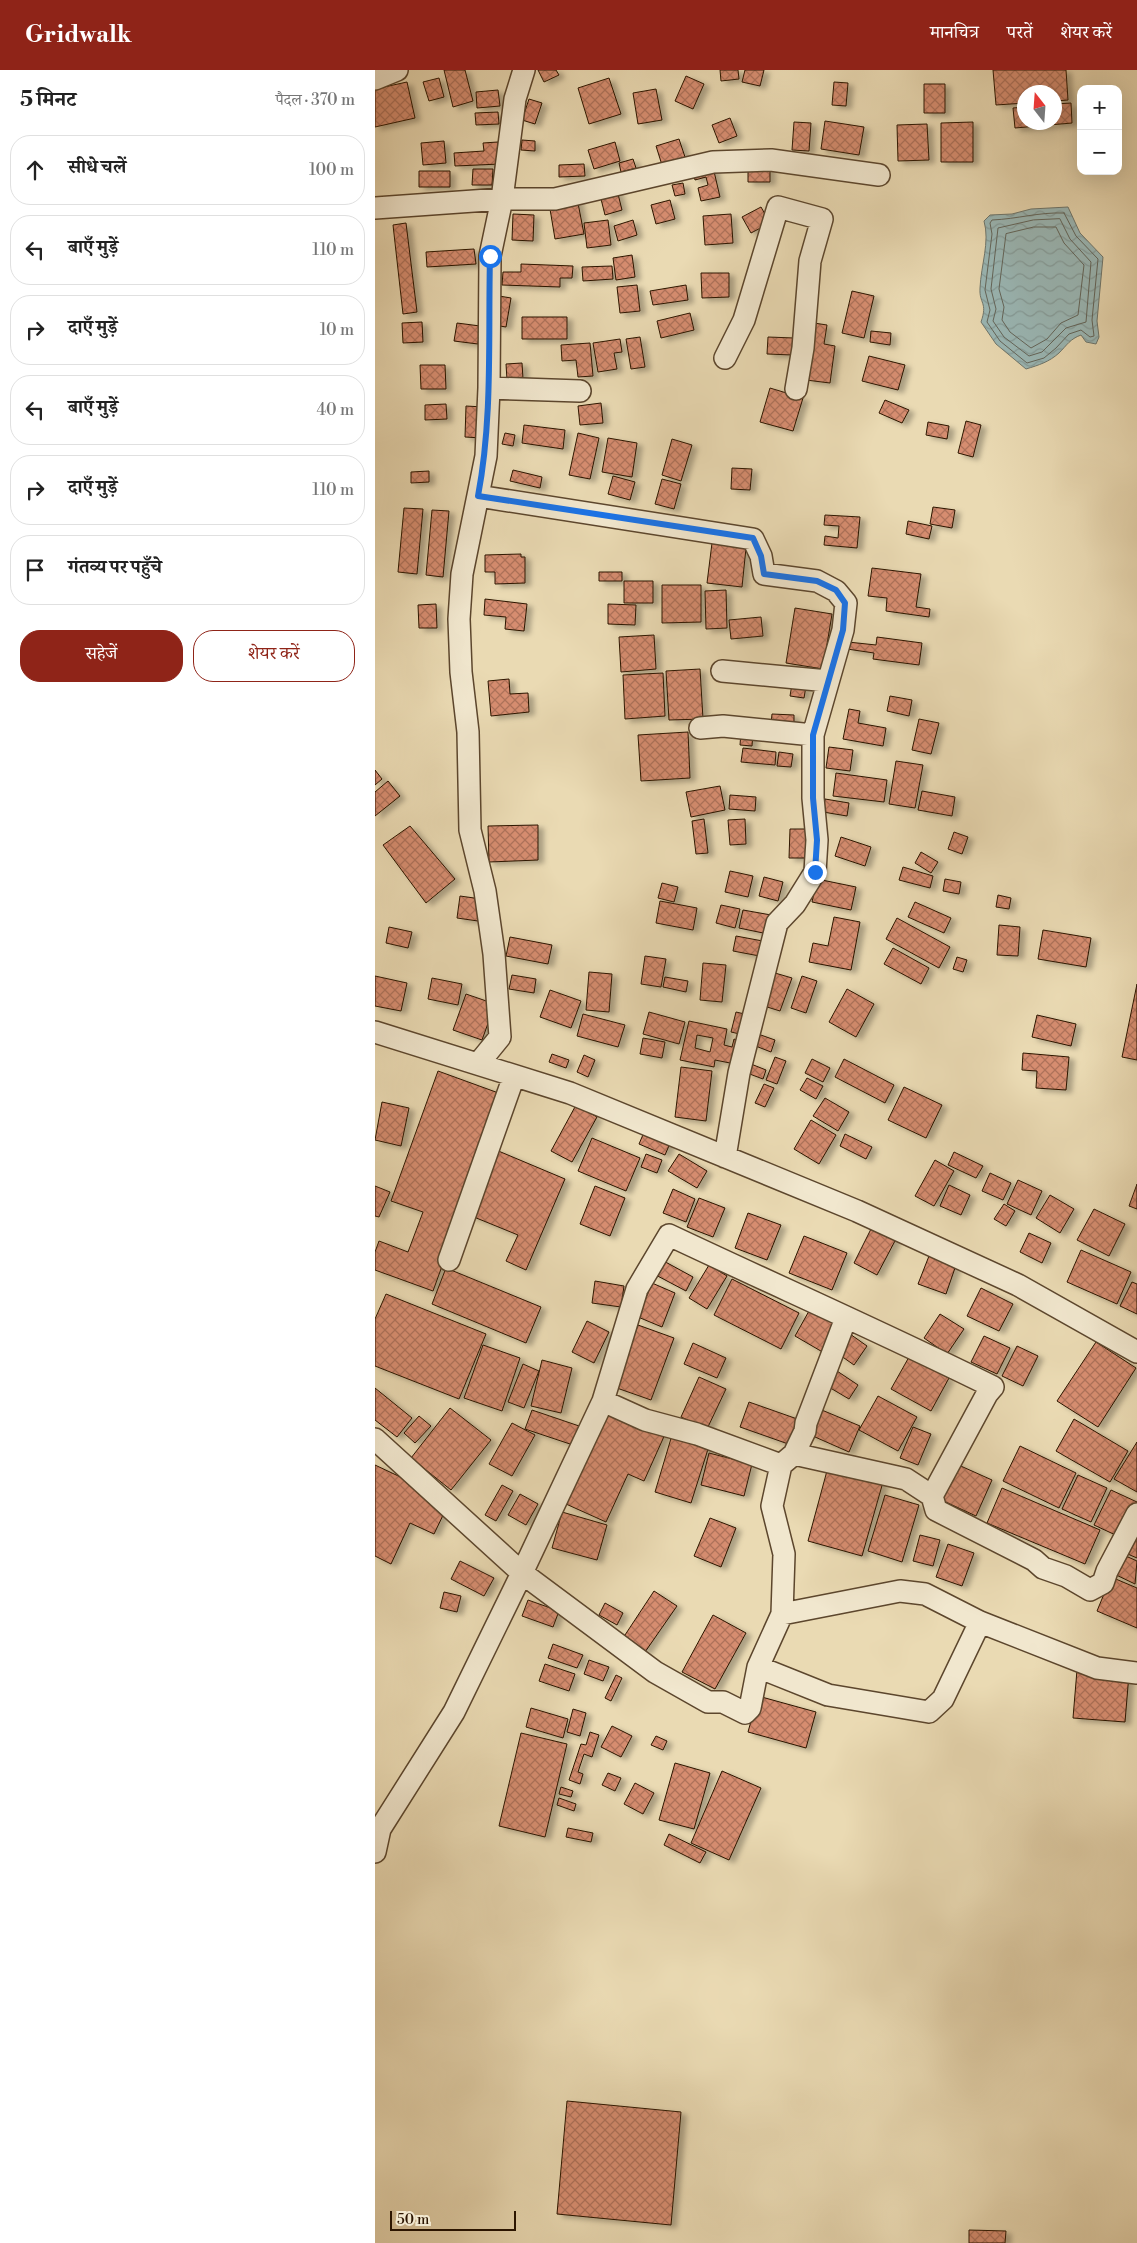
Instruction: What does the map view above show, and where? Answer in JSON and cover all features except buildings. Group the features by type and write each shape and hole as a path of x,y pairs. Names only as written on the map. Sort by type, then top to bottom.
{"street":[{"path":"375,78 397,70"},
{"path":"478,1064 500,1037 494,954 485,890 470,830 468,732 461,672 459,619 462,574 485,456 489,388 490,256 502,199 515,98 524,70"},
{"path":"375,208 502,199 555,199 713,162 771,160 879,176"},
{"path":"725,358 744,320 778,207 822,219 811,261 803,348 797,389"},
{"path":"489,388 580,391"},
{"path":"478,496 753,538 761,556 764,574 817,581 836,590 845,603 843,630 813,735 813,798 817,840 815,872 795,904 777,923 739,1073 725,1157"},
{"path":"722,671 828,682"},
{"path":"700,728 723,726 813,735"},
{"path":"375,1032 570,1093 857,1211 1018,1285 1137,1352"},
{"path":"449,1260 514,1076"},
{"path":"375,1852 379,1829 455,1712 522,1572 603,1401 637,1290 669,1235 846,1318 891,1336 993,1386 932,1496"},
{"path":"375,1439 522,1572 655,1672 708,1702 723,1702 745,1713 750,1708 758,1668 782,1614 784,1554 772,1506 788,1459 846,1318"},
{"path":"603,1401 645,1420 788,1459 906,1479 932,1496 937,1510 1034,1560 1043,1568 1066,1576 1090,1590 1103,1584 1107,1571 1137,1514"},
{"path":"782,1614 900,1591 925,1594 980,1622 1097,1668 1137,1672"},
{"path":"758,1668 828,1694 929,1712 943,1699 980,1622"}],"water":[{"path":"1068,207 1080,233 1103,257 1097,321 1099,337 1096,344 1086,342 1081,335 1071,340 1051,359 1026,369 996,344 981,322 984,310 980,288 986,245 984,221 990,215 1012,214 1031,209"}],"route":[{"path":"490,256 489,388 485,456 478,496 753,538 761,556 764,574 817,581 836,590 845,603 843,630 813,735 813,798 817,840 815,872"}]}
